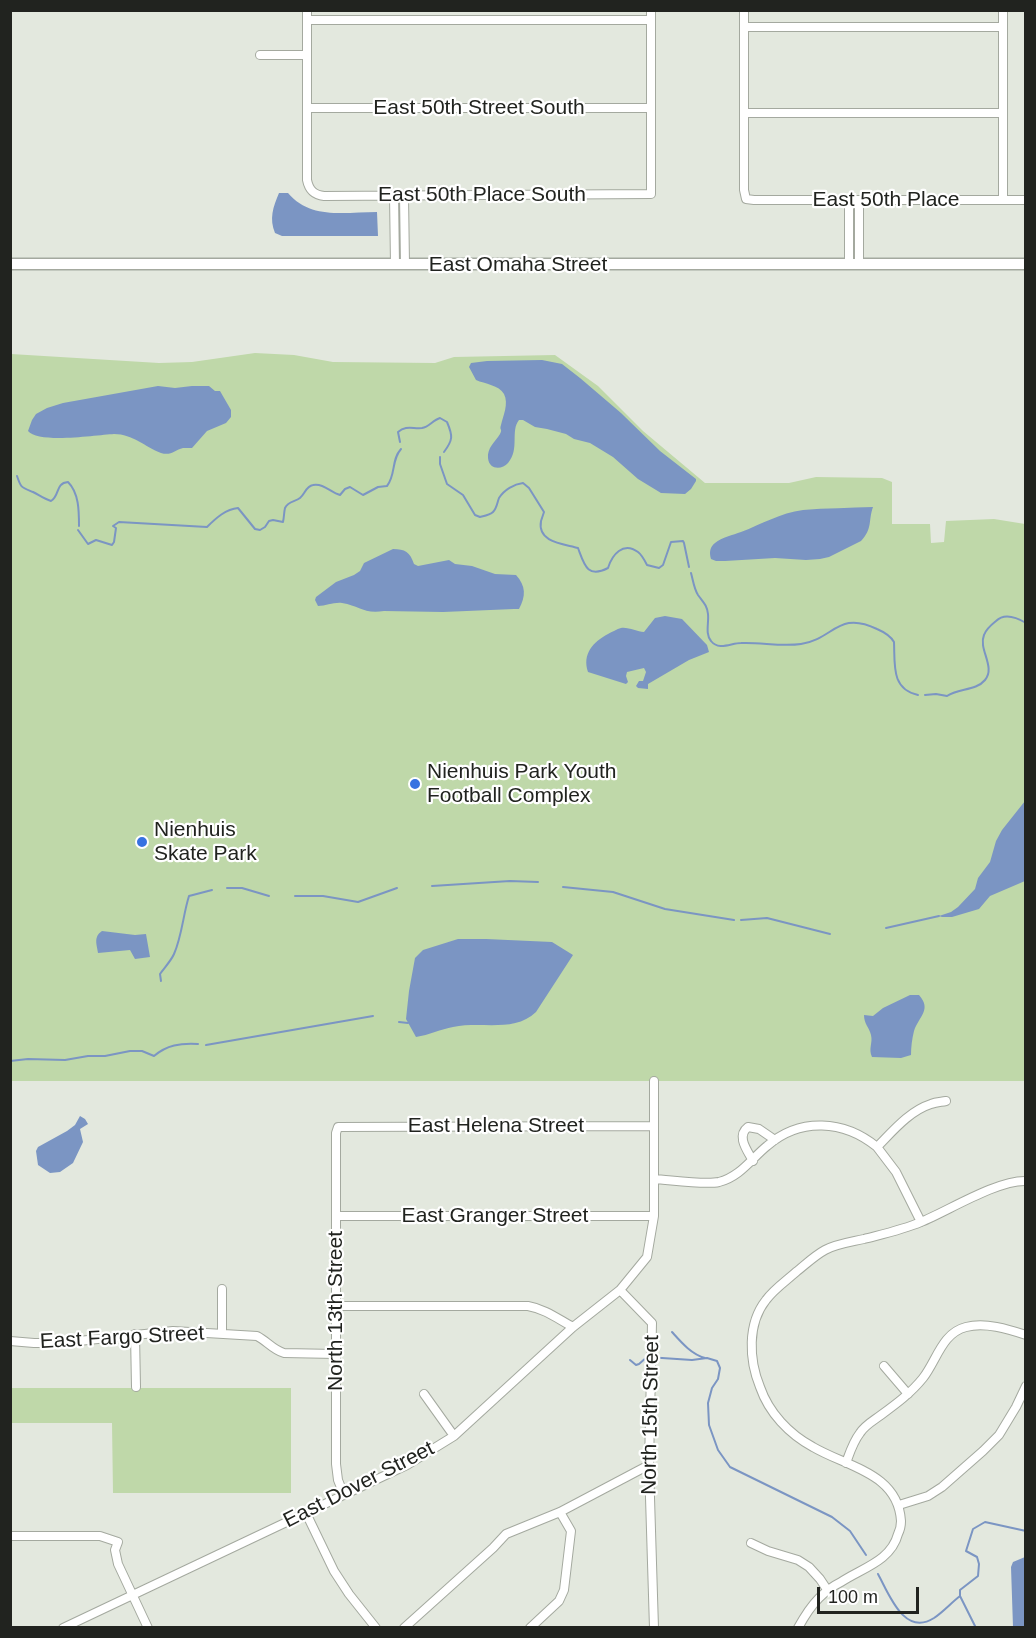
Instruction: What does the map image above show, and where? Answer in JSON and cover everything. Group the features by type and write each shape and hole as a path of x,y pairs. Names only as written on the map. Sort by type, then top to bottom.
{"street":[{"path":"307,10 307,108"},
{"path":"651,10 651,108"},
{"path":"744,10 744,113 1003,113"},
{"path":"1003,10 1003,200"},
{"path":"307,20 651,20"},
{"path":"744,27 1003,27"},
{"path":"260,55 307,55"},
{"name":"East 50th Street South","path":"307,108 651,108"},
{"name":"East 50th Place South","path":"307,108 307,180 313,192 324,196 651,194 651,108"},
{"name":"East 50th Place","path":"744,113 744,190 746,198 754,200 1026,200"},
{"path":"394,195 400,265"},
{"path":"400,265 404,195"},
{"path":"849,200 854,265"},
{"path":"854,265 859,200"},
{"name":"East Omaha Street","path":"10,264 1026,264"},
{"path":"620,1290 647,1257 654,1216 654,1081"},
{"path":"877,1147 914,1113 930,1104 946,1101"},
{"name":"East Helena Street","path":"338,1126 654,1126"},
{"name":"North 13th Street","path":"338,1126 336,1133 336,1471 344,1495"},
{"path":"654,1179 720,1182 737,1174 766,1146 784,1133 804,1126 847,1129 865,1137 877,1147 896,1172 921,1222"},
{"path":"753,1161 743,1140 742,1135 745,1129 748,1127 759,1130 775,1140"},
{"path":"798,1628 807,1611 819,1598 841,1581 885,1556 896,1543 902,1524 899,1505 884,1483 846,1462 813,1448 789,1431 772,1412 759,1387 753,1356 752,1338 765,1300 826,1250 897,1231 1004,1184 1026,1180"},
{"name":"East Granger Street","path":"336,1216 654,1216"},
{"path":"222,1289 222,1333"},
{"name":"East Dover Street","path":"63,1628 407,1466 454,1436 573,1328 620,1290"},
{"name":"North 15th Street","path":"620,1290 652,1323 649,1465 654,1628"},
{"path":"336,1306 528,1306 538,1308 573,1328"},
{"path":"846,1462 859,1434 868,1424 908,1394 922,1379 952,1333 967,1327 997,1327 1026,1335"},
{"name":"East Fargo Street","path":"10,1341 60,1343 173,1331 257,1336 284,1353 336,1354"},
{"path":"135,1334 136,1387"},
{"path":"884,1366 908,1394"},
{"path":"899,1505 928,1496 984,1451 999,1435 1026,1386"},
{"path":"424,1394 454,1436"},
{"path":"404,1628 506,1534 560,1512 649,1465"},
{"path":"530,1628 559,1601 564,1590 571,1531 560,1512"},
{"path":"306,1513 334,1571 353,1600 376,1628"},
{"path":"10,1536 100,1536 118,1542 115,1550 118,1564 148,1628"},
{"path":"751,1543 798,1560 809,1567 828,1591"}],"green space":[{"path":"255,353 294,355 333,362 435,363 454,357 555,355 598,386 643,431 705,483 789,483 816,477 882,478 892,482 892,524 930,524 931,543 944,542 946,521 994,519 1025,524 1025,1081 11,1081 11,354 159,363 192,362"},
{"path":"10,1388 291,1388 291,1493 113,1493 112,1423 11,1423"}],"water":[{"path":"279,193 288,193 297,202 318,211 329,213 377,212 378,236 282,236 275,233 272,213"},
{"path":"542,360 562,364 621,413 660,451 696,479 691,489 685,494 661,493 590,443 574,439 566,434 535,427 523,420 519,420 516,424 512,458 499,468 493,467 489,462 488,454 501,432 506,406 505,398 499,389 476,380 469,367 471,363 487,361"},
{"path":"158,386 175,388 209,386 215,391 220,391 231,410 231,417 226,423 207,431 192,448 183,448 168,454 121,435 55,438 34,435 28,431 36,414 47,408"},
{"path":"873,507 869,528 861,541 829,557 806,560 775,558 716,561 711,559 711,548 718,541 771,519 803,510"},
{"path":"393,549 406,552 418,566 449,560 455,564 472,566 495,574 516,575 523,587 524,595 519,609 443,612 371,611 339,603 318,606 316,597 336,582 360,571 364,563"},
{"path":"665,616 682,619 707,645 709,652 689,660 648,684 648,689 636,686 639,681 643,681 646,672 644,668 627,672 628,682 626,684 588,672 586,660 590,649 603,637 621,628 644,632 655,618"},
{"path":"1025,801 1025,881 990,896 979,909 952,917 939,916 958,907 975,889 978,878 990,862 1002,830"},
{"path":"102,931 146,934 150,957 135,959 130,950 98,953 97,938"},
{"path":"458,939 552,942 573,955 536,1012 527,1018 508,1024 464,1025 416,1037 406,1019 415,958 423,950"},
{"path":"910,995 919,995 924,1005 923,1013 914,1031 911,1055 901,1058 872,1057 871,1035 864,1015 873,1016 883,1008"},
{"path":"80,1116 88,1124 80,1129 83,1142 73,1163 60,1172 50,1173 38,1165 36,1151 38,1147 67,1131 75,1125"},
{"path":"1025,1557 1025,1627 1013,1627 1011,1567 1013,1562"}],"waterway":[{"path":"400,442 398,432 401,430 424,427 440,418 447,422 451,434 444,452"},
{"path":"78,530 88,544 96,540 112,545 116,528 113,526 119,522 207,527 225,512 238,508 255,529 260,530 269,521 283,522 286,506 300,498 311,486 321,485 340,495 350,487 363,495 378,487 387,486 401,449"},
{"path":"440,457 447,484 463,495 475,515 480,517 493,512 499,498 506,490 523,483 529,488 544,512 541,521 543,534 560,544 578,548 587,568 591,571 608,568 615,554 628,548 639,553 647,565 659,568 663,565 671,542 683,541 689,567"},
{"path":"17,476 24,488 51,501 56,496 59,487 68,482 76,497 79,526"},
{"path":"691,573 697,593 707,608 708,635 714,644 718,646 741,643 801,644 821,637 845,624 864,624 884,633 894,642 895,667 899,682 909,692 918,695"},
{"path":"925,695 947,696 981,684 988,675 989,669 983,646 987,629 1003,617 1014,618 1026,623"},
{"path":"432,886 510,881 538,882"},
{"path":"563,887 613,892 665,909 734,920"},
{"path":"227,888 242,888 269,896"},
{"path":"295,896 323,896 358,902 397,888"},
{"path":"161,981 160,974 177,947 189,896 212,890"},
{"path":"886,928 939,916"},
{"path":"741,920 767,918 830,934"},
{"path":"206,1045 373,1016"},
{"path":"399,1022 408,1023"},
{"path":"10,1061 65,1060 130,1051 142,1051 154,1056 174,1046 198,1044"},
{"path":"672,1332 691,1351 705,1358"},
{"path":"630,1360 636,1365 647,1357 692,1360 707,1358 717,1361 720,1368 708,1403 709,1425 718,1450 730,1467 832,1517 850,1531 866,1555"},
{"path":"976,1628 960,1596 960,1590 978,1576 977,1557 966,1551 973,1529 985,1522 1026,1531"},
{"path":"878,1574 899,1611 914,1622 934,1618 960,1596"}],"place":[{"name":"Nienhuis Park Youth Football Complex","path":"415,784"},
{"name":"Nienhuis Skate Park","path":"142,842"}]}
